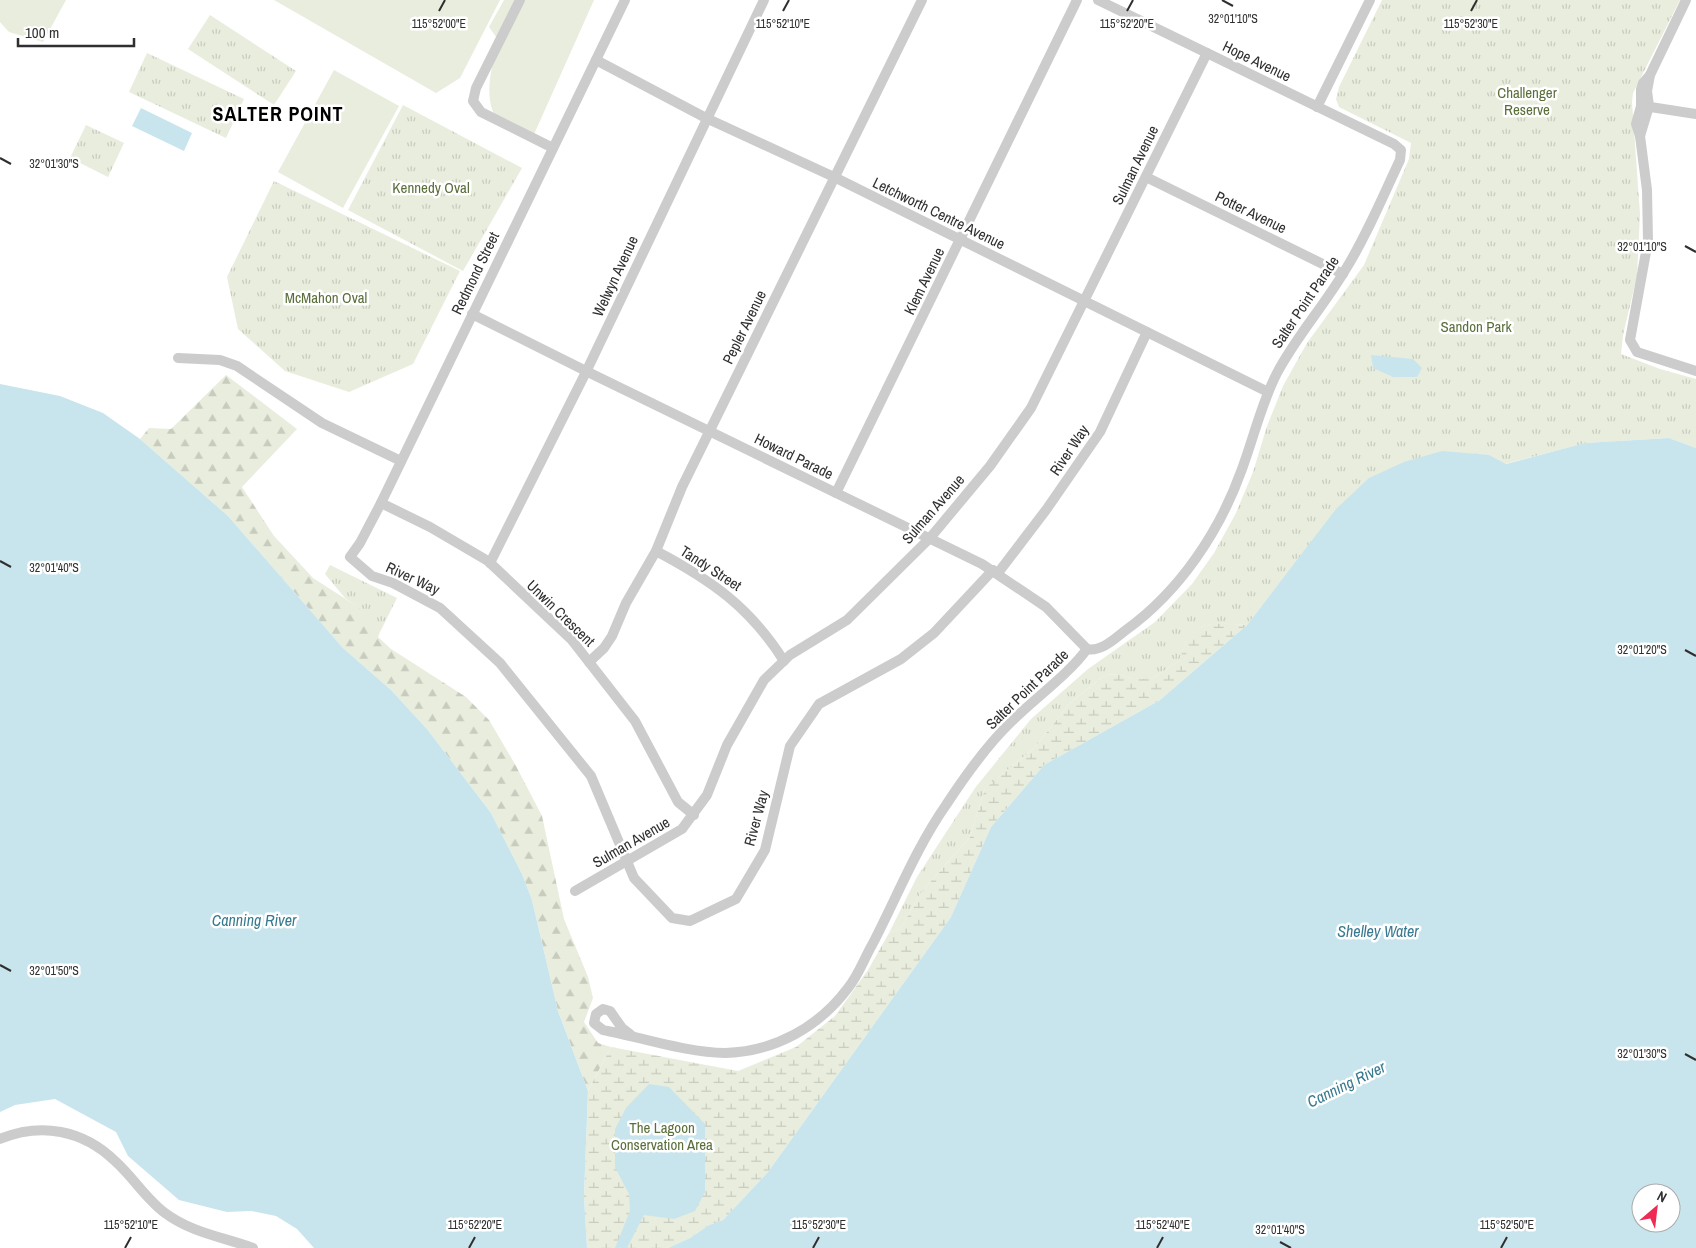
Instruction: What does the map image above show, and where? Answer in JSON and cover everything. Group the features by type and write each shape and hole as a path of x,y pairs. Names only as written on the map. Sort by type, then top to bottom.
{"street":[{"path":"520,0 476,88 473,101 481,112 553,148"},
{"name":"Redmond Street","path":"350,557 360,543 381,503 625,0"},
{"name":"Welwyn Avenue","path":"490,563 586,372 764,0"},
{"name":"Pepler Avenue","path":"590,662 608,643 626,603 656,551 682,487 922,0"},
{"name":"Klem Avenue","path":"836,493 1077,0"},
{"name":"Hope Avenue","path":"1098,0 1116,4 1207,53 1394,144 1401,150"},
{"path":"1317,107 1370,0"},
{"path":"1686,0 1650,75 1643,82 1645,106 1636,124 1640,136 1649,215 1648,241 1630,335 1632,346 1639,353 1696,371"},
{"name":"Sulman Avenue","path":"575,890 677,833 694,815 710,788 727,745 764,680 784,661 848,620 930,538 990,466 1031,408 1207,53"},
{"name":"Letchworth Centre Avenue","path":"596,60 706,118 834,177 1268,392"},
{"path":"1645,106 1696,114"},
{"name":"Salter Point Parade","path":"631,1035 707,1051 741,1052 774,1045 814,1022 848,988 939,816 972,768 1009,723 1074,666 1087,649 1100,649 1133,625 1166,594 1198,556 1217,524 1237,482 1268,392 1298,335 1343,274 1400,160 1401,150"},
{"name":"Potter Avenue","path":"1146,177 1343,274"},
{"name":"Howard Parade","path":"472,314 586,372 930,538 996,572 1050,610 1087,649"},
{"name":"River Way","path":"350,557 372,576 393,584 440,608 500,663 591,776 634,878 674,919 692,921 736,899 766,850 790,746 816,708 827,699 901,659 934,632 996,572 1046,510 1100,432 1147,332"},
{"path":"178,358 220,360 236,366 322,424 401,461"},
{"name":"Unwin Crescent","path":"381,503 430,527 490,563 504,579 571,639 635,721 678,802 694,815"},
{"name":"Tandy Street","path":"656,551 697,573 743,607 771,640 784,661"},
{"path":"0,1139 15,1133 48,1129 77,1135 101,1148 150,1199 172,1218 196,1230 253,1248"}],"green space":[{"path":"0,0 66,0 43,42 9,32 0,22"},
{"path":"274,0 500,0 460,78 436,93"},
{"path":"504,0 594,0 531,141 506,129 498,121 492,110 489,87 499,41 489,27"},
{"name":"Sandon Park","path":"1382,0 1680,0 1633,93 1632,102 1640,214 1637,276 1623,335 1621,354 1660,369 1696,379 1696,448 1669,438 1586,443 1505,464 1488,455 1285,576 1247,625 1211,624 1203,626 1189,637 1179,661 1151,679 1132,679 1120,674 1105,675 1071,702 1033,749 985,788 970,837 922,891 900,929 889,933 917,877 975,788 1031,719 1088,669 1155,622 1192,584 1214,553 1236,513 1253,472 1267,426 1283,386 1307,343 1364,265 1409,159 1411,143 1339,107 1336,99 1339,87"},
{"path":"210,15 296,71 274,105 188,49"},
{"path":"147,53 244,99 226,138 129,92"},
{"path":"334,70 399,106 343,208 278,172"},
{"name":"Kennedy Oval","path":"403,105 522,168 463,271 348,210"},
{"path":"86,125 124,143 108,177 70,158"},
{"name":"McMahon Oval","path":"274,181 460,271 413,364 349,392 285,371 238,329 227,277"},
{"path":"226,375 297,429 242,487 274,536 313,578 369,614 380,632 378,637 391,649 466,697 489,720 542,816 564,919 588,977 593,998 584,1022 598,1043 611,1047 588,1091 558,1011 532,900 522,874 491,813 427,729 391,690 343,648 228,516 140,439 149,428 171,429"},
{"path":"330,565 397,598 380,632 369,615 345,598 325,574"},
{"name":"The Lagoon Conservation Area","path":"1219,623 1247,625 1160,700 1044,765 991,827 951,917 768,1172 723,1220 709,1225 690,1238 668,1248 587,1248 584,1196 588,1091 611,1047 738,1071 796,1047 835,1016 868,970 889,933 900,929 922,891 970,837 985,788 1033,749 1071,702 1105,675 1120,674 1132,679 1151,679 1179,661 1192,633 1202,626"}],"water":[{"path":"141,108 192,133 184,151 132,126"},
{"path":"1371,355 1413,359 1422,368 1417,377 1393,377 1373,368"},
{"name":"Canning River","path":"0,384 60,396 103,413 140,439 228,516 343,648 391,690 427,729 491,813 522,874 532,900 558,1011 588,1091 584,1196 587,1248 314,1248 297,1229 276,1216 251,1211 227,1212 179,1200 128,1156 116,1132 55,1099 15,1105 0,1112"},
{"name":"Shelley Water","path":"1669,438 1696,448 1696,1248 668,1248 690,1238 709,1225 723,1220 768,1172 951,917 991,827 1044,765 1160,700 1247,625 1336,509 1369,478 1404,462 1442,451 1489,455 1506,464 1585,443"},
{"path":"649,1084 669,1087 705,1124 705,1192 695,1211 674,1219 644,1215 627,1248 615,1248 630,1211 629,1194 615,1167 615,1129 626,1108"}],"district":[{"name":"SALTER POINT","path":"278,113"}],"park label":[{"name":"Challenger Reserve","path":"1527,100"}]}
